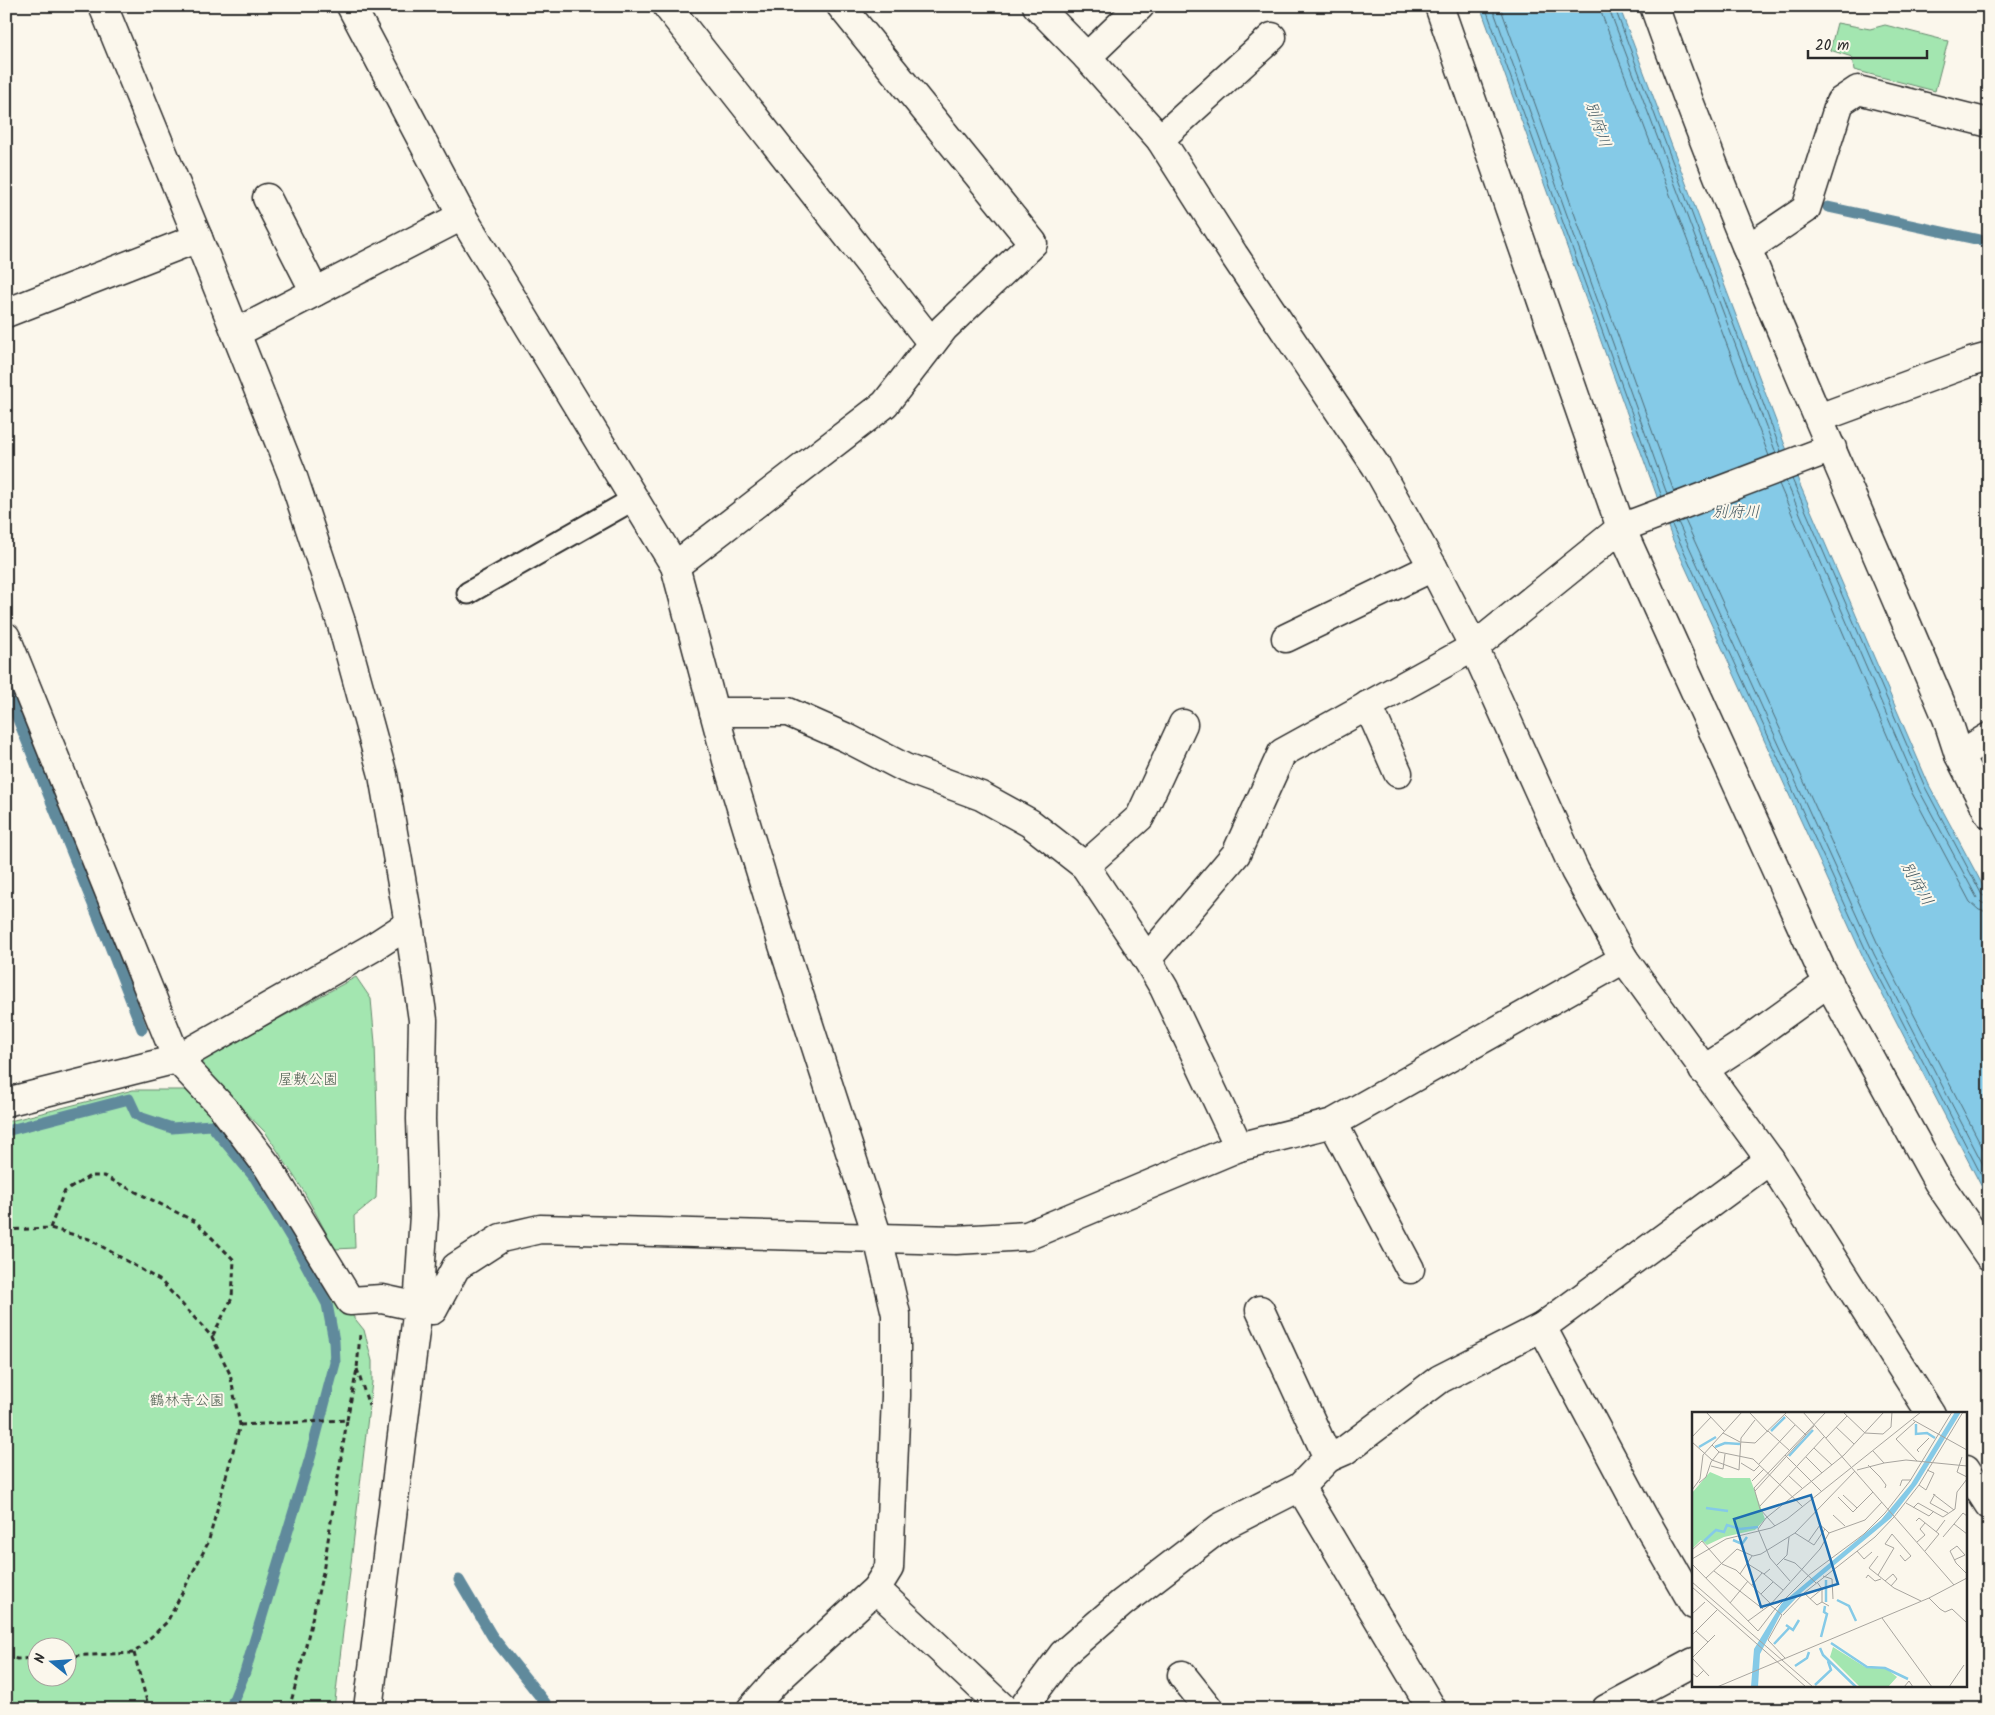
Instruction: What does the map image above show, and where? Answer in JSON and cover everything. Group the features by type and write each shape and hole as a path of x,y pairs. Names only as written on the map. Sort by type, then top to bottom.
{"street":[{"path":"103,6 292,474 342,625 383,775 409,924 423,1020 421,1119 424,1215 418,1307 368,1709"},
{"path":"351,6 462,216 675,566 729,768 782,942 878,1238 896,1314 896,1396 889,1568 876,1589 774,1683 750,1709"},
{"path":"667,6 932,343"},
{"path":"675,566 885,404 944,328 1032,243 840,6"},
{"path":"1038,6 1087,57 1160,139 1234,255 1376,466 1434,568 1474,647 1575,871 1624,959 1770,1160 1930,1412"},
{"path":"1087,57 1140,6"},
{"path":"1439,6 1621,528 1829,982 1938,1182 1989,1256"},
{"path":"1654,6 1681,81 1747,249 1947,718 1959,755 1989,814"},
{"path":"1160,139 1272,37"},
{"path":"1747,249 1806,209 1840,102 1858,90 1989,123"},
{"path":"267,198 315,292"},
{"path":"236,333 462,216"},
{"path":"6,314 198,238"},
{"path":"1820,418 1989,357"},
{"path":"1147,958 1236,854 1282,753 1474,647 1621,528 1832,448"},
{"path":"1286,638 1434,568"},
{"path":"6,637 177,1059 222,1108 268,1167 350,1301 382,1300 433,1310 456,1267 501,1238 540,1229 956,1240 1027,1236 1239,1147 1333,1123 1624,959"},
{"path":"1368,706 1398,773"},
{"path":"714,712 788,712 847,738 905,768 981,796 1030,822 1085,866 1147,958 1164,988 1239,1147"},
{"path":"1085,866 1140,817 1183,724"},
{"path":"1959,755 1989,737"},
{"path":"6,1102 177,1059 372,948 409,924"},
{"path":"1703,1070 1743,1044 1829,982"},
{"path":"1333,1123 1410,1269"},
{"path":"1022,1709 1063,1654 1122,1603 1221,1527 1300,1487 1328,1458 1344,1451 1440,1380 1542,1327 1770,1160"},
{"path":"1260,1310 1328,1458"},
{"path":"1542,1327 1644,1518 1692,1602"},
{"path":"1968,1474 1979,1501"},
{"path":"1300,1487 1432,1709"},
{"path":"876,1589 1004,1709"},
{"path":"1606,1709 1692,1663"},
{"path":"1182,1675 1209,1709"}],"lane":[{"path":"468,593 634,499"}],"path":[{"path":"50,1228 64,1192 90,1176 104,1176 196,1222 234,1260 232,1298 212,1337"},
{"path":"6,1230 50,1228 89,1239 162,1281 212,1337 230,1374 240,1425 208,1543 167,1622 134,1653 78,1656"},
{"path":"289,1709 323,1572 357,1369 360,1331 350,1301"},
{"path":"357,1369 371,1411"},
{"path":"240,1425 347,1420"},
{"path":"134,1653 149,1709"},
{"path":"6,1656 17,1659 28,1658"}],"green space":[{"path":"1837,23 1870,29 1885,25 1948,41 1935,91 1854,70 1852,57 1830,50"},
{"name":"屋敷公園","path":"356,977 371,999 375,1043 378,1151 376,1198 354,1216 355,1248 335,1249 303,1190 266,1133 197,1063"},
{"name":"鶴林寺公園","path":"133,1090 192,1090 256,1164 344,1305 364,1330 372,1361 372,1382 334,1709 6,1709 6,1122"}],"water":[{"name":"別府川","path":"1480,6 1619,6 1800,485 1929,785 1989,897 1989,1201 1864,959 1672,538"}],"waterway":[{"path":"1828,207 1989,242"},
{"path":"6,690 142,1029"},
{"path":"6,1131 129,1099 136,1114 142,1118 172,1128 211,1125 255,1178 296,1246 327,1304 334,1341 335,1363 310,1458 245,1672 230,1709"},
{"path":"459,1580 492,1636 550,1709"}]}
